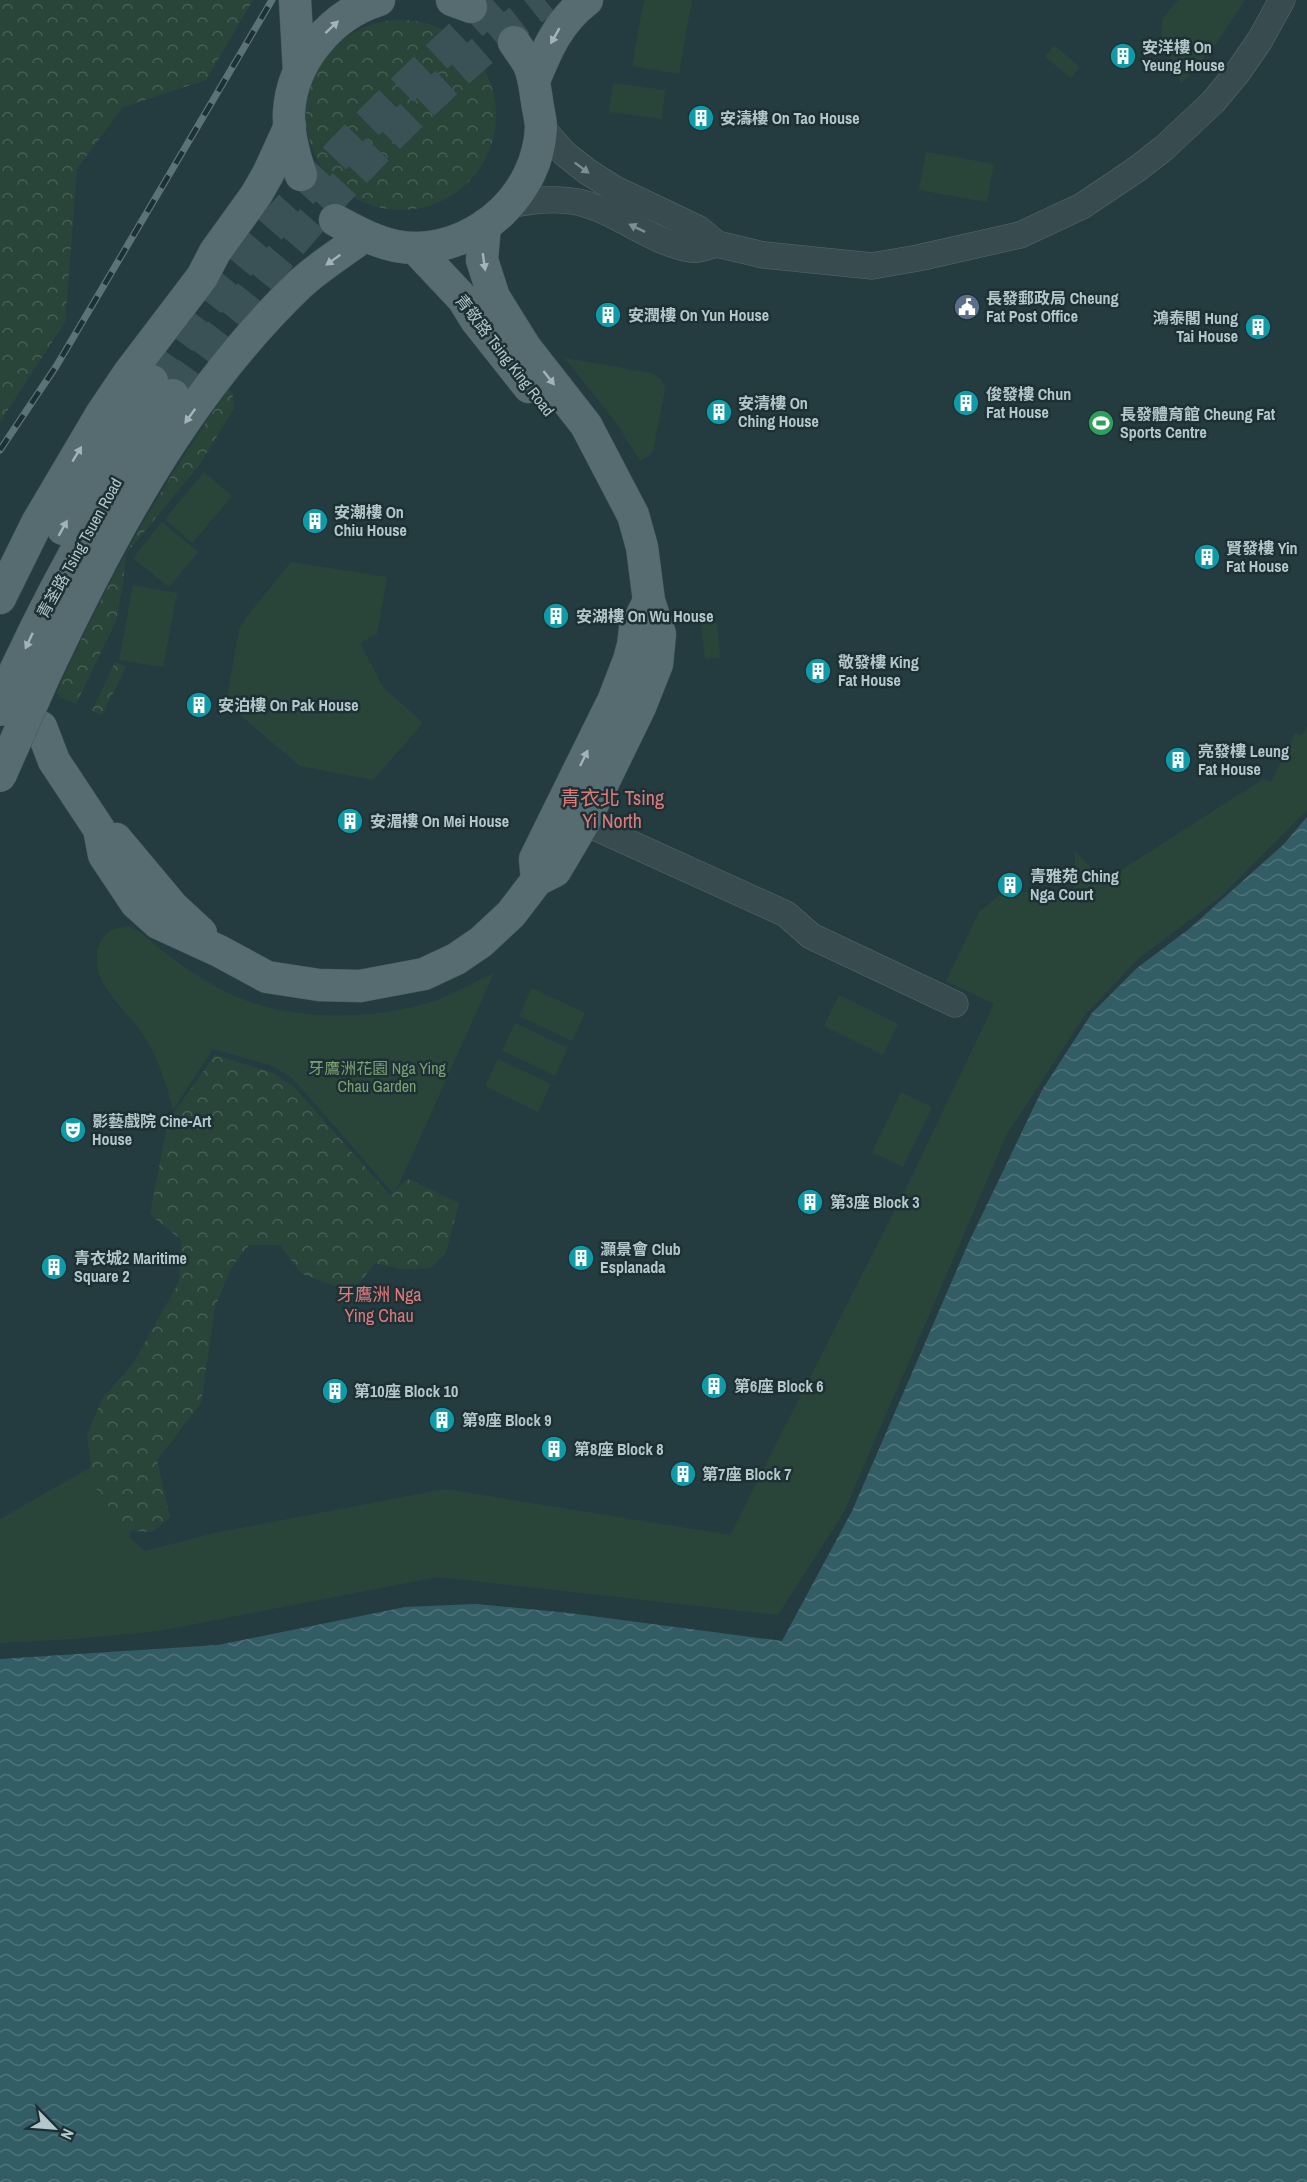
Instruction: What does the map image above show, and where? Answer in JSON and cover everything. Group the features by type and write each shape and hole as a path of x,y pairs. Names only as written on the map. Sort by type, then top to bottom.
{"main road":[{"path":"295,0 299,71"},
{"path":"301,175 290,126 289,110 299,71 314,46 332,26 360,6 379,0"},
{"path":"534,81 558,30 587,0"},
{"path":"335,220 364,236 390,244 416,248 456,240 485,225 509,205 521,190 531,170 538,148 541,126 534,81 529,66 514,42"},
{"path":"0,598 37,523 71,464 129,373 201,277 215,252 255,195 268,174 290,126"},
{"name":"青敬路 Tsing King Road","path":"34,732 99,829 104,855 141,907 159,923 267,977 319,986 360,986 424,974 456,959 481,942 511,915 537,880 555,871 571,817 640,707 657,664 660,634 649,601 642,547 633,515 600,456 586,425 525,347 494,297 482,260 485,225"},
{"path":"0,776 36,694 108,547 181,427 247,339 301,283 364,236"},
{"name":"青敬路 Tsing King Road","path":"416,248 463,300 573,440 600,456"},
{"name":"青荃路 Tsing Tsuen Road","path":"0,656 73,510 163,388 115,482 76,548 25,650 0,710"}],"street":[{"path":"541,126 565,154 588,172 625,194 699,229 717,244 764,255 872,266 1020,235 1082,206 1137,169 1189,126 1213,102 1260,40 1282,0"},
{"path":"509,205 543,199 580,202 653,236 692,250 717,244"},
{"path":"571,817 786,914 811,936 955,1004"}],"green space":[{"path":"0,0 253,0 206,80 123,107 77,169 65,322 0,422"},
{"path":"644,0 692,0 679,74 632,66"},
{"path":"1178,0 1245,0 1215,45 1181,84 1161,33 1163,18"},
{"path":"410,20 420,21 446,31 462,41 475,54 489,78 495,96 495,134 489,152 475,176 462,189 438,203 420,209 392,210 382,209 356,199 340,189 327,176 313,152 307,134 306,106 307,96 317,70 327,54 340,41 364,27 382,21"},
{"path":"1054,45 1080,67 1071,78 1045,57"},
{"path":"613,83 665,90 662,119 609,112"},
{"path":"926,152 994,164 987,202 919,190"},
{"path":"565,358 652,373 661,379 665,389 653,451 650,455 640,461 617,424"},
{"path":"228,390 232,392 234,408 200,464 126,554 116,621 76,704 60,697 57,692 114,575 157,499"},
{"path":"204,472 232,496 192,543 165,519"},
{"path":"162,522 198,552 169,587 133,558"},
{"path":"291,562 387,577 377,634 360,643 383,687 423,723 373,780 300,766 226,703 239,630 245,619"},
{"path":"133,585 177,593 163,667 119,660"},
{"path":"717,623 720,657 705,659 701,624"},
{"path":"115,662 126,667 102,715 92,711"},
{"path":"1307,726 1307,810 1219,898 1138,959 1085,1015 1007,1134 844,1512 778,1615 438,1577 159,1631 0,1643 0,1519 84,1471 130,1538 145,1551 214,1533 445,1489 730,1535 911,1178 994,1004 946,981 979,912 1002,893 1075,890 1075,851 1104,881 1263,779 1271,782 1295,733 1303,734"},
{"name":"牙鷹洲花園 Nga Ying Chau Garden","path":"130,926 193,973 217,987 241,999 294,1012 351,1015 406,1009 439,999 494,973 401,1180 393,1193 293,1079 273,1066 213,1049 173,1110 163,1075 152,1049 111,995 98,971 97,957 102,939 112,930"},
{"path":"532,988 585,1013 572,1041 519,1016"},
{"path":"839,995 898,1024 883,1055 824,1026"},
{"path":"515,1023 568,1048 555,1076 502,1050"},
{"path":"215,1055 273,1073 294,1087 390,1195 408,1179 459,1203 446,1253 430,1268 402,1269 375,1263 352,1292 302,1274 280,1245 249,1245 231,1268 215,1307 201,1403 157,1460 170,1517 152,1532 130,1531 130,1602 1,1525 91,1467 87,1435 102,1399 132,1365 179,1282 181,1240 150,1214 168,1121"},
{"path":"498,1059 551,1084 538,1112 485,1086"},
{"path":"901,1092 932,1107 903,1167 872,1152"}],"water":[{"path":"1307,817 1307,2182 0,2182 0,1659 218,1645 405,1607 476,1604 569,1613 782,1641 852,1511 968,1244 1042,1090 1092,1013 1137,968 1189,929 1283,845"}],"tunnel":[{"path":"152,381 229,278 314,180 404,88 499,0"},
{"path":"173,395 241,305 352,176 432,96 491,43 545,0"}],"railway":[{"path":"0,450 57,365 272,0"}],"place":[{"name":"安洋樓 On Yeung House","path":"1123,56"},
{"name":"安濤樓 On Tao House","path":"701,118"},
{"name":"長發郵政局 Cheung Fat Post Office","path":"967,307"},
{"name":"安潤樓 On Yun House","path":"608,315"},
{"name":"鴻泰閣 Hung Tai House","path":"1258,327"},
{"name":"俊發樓 Chun Fat House","path":"966,403"},
{"name":"安清樓 On Ching House","path":"719,412"},
{"name":"長發體育館 Cheung Fat Sports Centre","path":"1101,423"},
{"name":"安潮樓 On Chiu House","path":"315,521"},
{"name":"賢發樓 Yin Fat House","path":"1207,557"},
{"name":"安湖樓 On Wu House","path":"556,616"},
{"name":"敬發樓 King Fat House","path":"818,671"},
{"name":"安泊樓 On Pak House","path":"199,705"},
{"name":"亮發樓 Leung Fat House","path":"1178,760"},
{"name":"安湄樓 On Mei House","path":"350,821"},
{"name":"青雅苑 Ching Nga Court","path":"1010,885"},
{"name":"影藝戲院 Cine-Art House","path":"73,1130"},
{"name":"第3座 Block 3","path":"810,1202"},
{"name":"灝景會 Club Esplanada","path":"581,1258"},
{"name":"青衣城2 Maritime Square 2","path":"54,1267"},
{"name":"第6座 Block 6","path":"714,1386"},
{"name":"第10座 Block 10","path":"335,1391"},
{"name":"第9座 Block 9","path":"442,1420"},
{"name":"第8座 Block 8","path":"554,1449"},
{"name":"第7座 Block 7","path":"683,1474"}],"district":[{"name":"青衣北 Tsing Yi North","path":"612,810"},
{"name":"牙鷹洲 Nga Ying Chau","path":"379,1305"}]}
